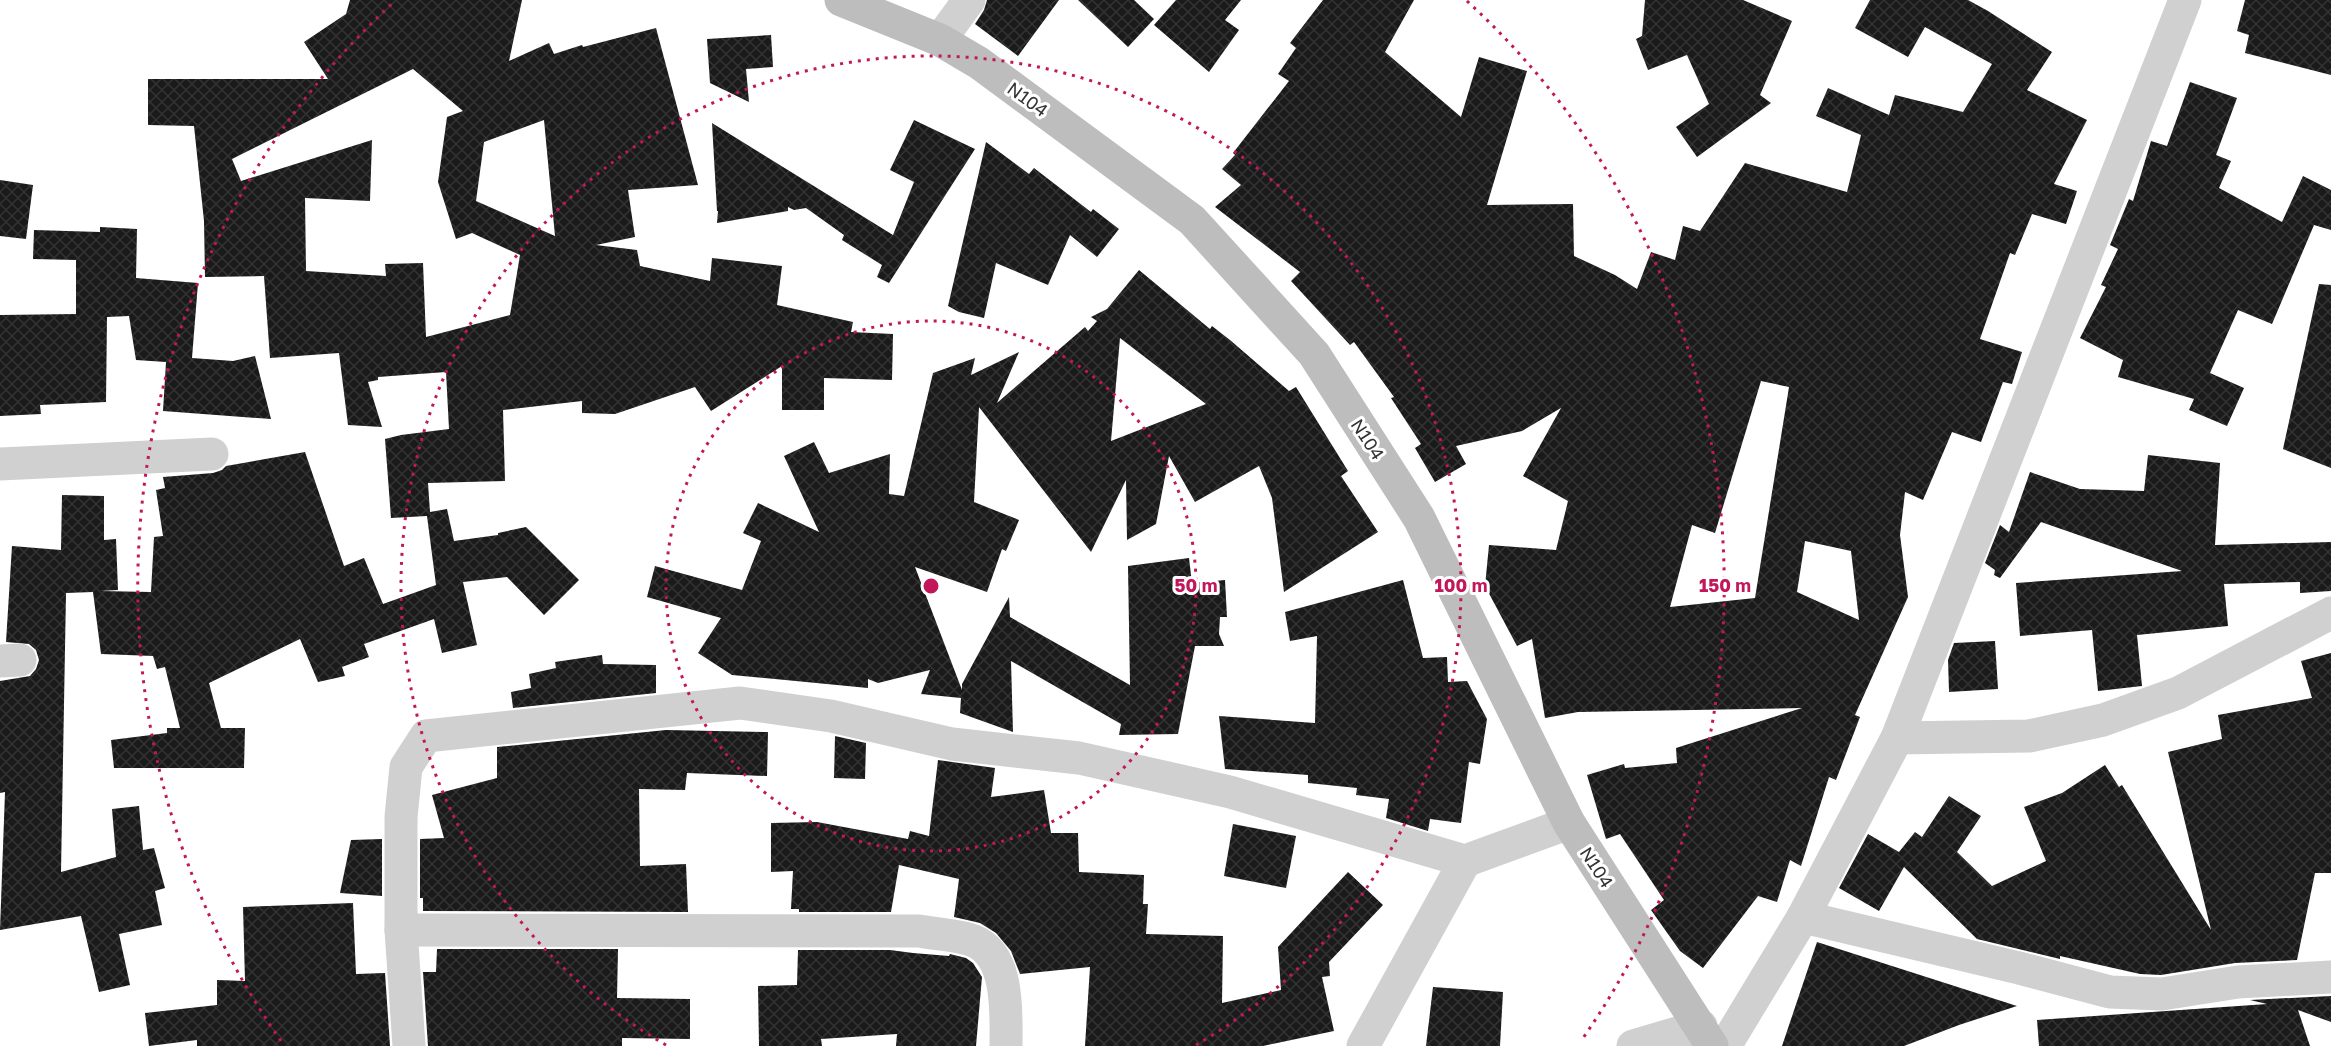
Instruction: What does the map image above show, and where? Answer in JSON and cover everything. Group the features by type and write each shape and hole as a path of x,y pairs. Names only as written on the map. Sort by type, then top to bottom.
{"street":[{"name":"N104","path":"841,0 940,40 979,63 1192,220 1314,354 1419,518 1569,823 1713,1039"},
{"path":"940,40 969,0"},
{"path":"1633,1046 1713,1039 1803,917 1897,738 2185,0"},
{"path":"0,464 212,454"},
{"path":"1897,738 2029,736 2103,720 2178,693 2331,613"},
{"path":"409,1046 401,930 401,817 406,767 426,736 740,703 831,716 952,744 1079,758 1230,792 1465,861 1569,823"},
{"path":"1363,1046 1465,861"},
{"path":"1803,917 2110,992 2162,994 2238,982 2331,977"},
{"path":"401,930 919,931 974,941 996,959 1007,1004 1006,1046"}],"building":[{"path":"350,0 522,0 509,61 549,43 554,54 582,45 583,47 656,28 698,185 628,190 635,237 596,245 637,250 640,266 710,281 712,258 782,266 777,305 853,322 851,332 893,334 892,380 824,378 824,410 782,410 782,366 711,411 695,387 615,414 582,413 582,401 503,410 505,481 428,483 430,512 447,509 454,541 498,535 498,533 526,527 579,580 544,615 507,577 463,582 477,645 442,653 434,619 364,644 369,657 342,667 345,676 318,682 300,639 209,683 221,728 245,728 244,768 114,768 111,740 167,733 167,728 180,728 165,667 157,669 153,656 101,654 93,592 66,593 61,872 116,857 112,809 139,806 143,850 154,848 165,888 155,891 162,925 119,934 130,985 99,992 81,916 0,930 5,792 0,793 0,681 30,676 39,660 36,650 29,644 6,642 12,546 61,550 62,495 104,496 104,540 116,539 118,590 100,591 151,592 154,537 163,536 156,490 165,488 163,477 213,473 226,466 305,452 344,566 364,558 383,604 436,585 427,516 391,518 385,439 449,429 446,372 378,377 378,380 368,382 382,427 348,425 339,353 270,358 264,276 205,277 204,221 194,126 148,125 148,79 328,79 304,42 346,14","holes":["413,69 463,111 447,117 438,182 456,239 472,233 520,255 510,315 426,337 423,263 385,264 386,276 306,271 305,198 370,201 372,140 241,181 232,159","544,120 555,236 476,201 484,142"]},
{"path":"987,0 1059,0 1018,56 975,24"},
{"path":"1078,0 1134,0 1154,19 1128,47"},
{"path":"1176,0 1241,0 1225,20 1239,30 1209,72 1154,25"},
{"path":"1323,0 1414,0 1385,52 1461,117 1479,57 1527,71 1487,205 1573,204 1574,256 1615,275 1637,289 1651,252 1675,260 1683,226 1700,231 1745,163 1847,192 1861,135 1816,116 1828,88 1889,115 1895,95 1963,112 1992,64 1925,27 1908,57 1855,28 1870,0 1968,0 1988,11 2052,52 2027,90 2087,120 2054,184 2077,191 2066,224 2032,214 2015,255 2010,253 1980,339 2022,352 2012,384 2003,382 1981,442 1952,432 1923,500 1905,492 1900,535 1908,597 1855,715 1860,717 1836,780 1829,777 1801,866 1790,860 1777,902 1758,896 1703,968 1680,951 1651,910 1664,900 1620,834 1606,839 1587,775 1624,764 1625,768 1677,763 1676,748 1802,708 1578,712 1545,718 1532,639 1517,646 1485,586 1489,545 1556,550 1568,501 1523,476 1561,408 1522,431 1456,446 1466,464 1435,482 1415,448 1421,444 1391,398 1394,397 1354,342 1350,345 1291,281 1300,272 1215,207 1241,185 1222,169 1235,155 1233,153 1289,81 1278,74 1296,48 1290,43","holes":["1761,381 1789,387 1755,598 1670,607 1692,525 1715,533","1805,541 1851,551 1859,620 1797,592"]},
{"path":"1645,0 1743,0 1792,21 1760,95 1771,103 1697,157 1676,127 1709,104 1687,55 1648,70 1636,39 1642,36"},
{"path":"2245,0 2331,0 2331,75 2245,53 2249,35 2237,31"},
{"path":"771,35 773,67 746,69 749,102 710,83 707,39"},
{"path":"2190,82 2237,98 2216,155 2231,161 2219,188 2282,222 2303,176 2331,190 2331,230 2314,225 2272,324 2238,310 2210,373 2244,388 2227,426 2189,410 2194,399 2118,377 2123,360 2080,338 2106,287 2101,285 2118,249 2110,245 2129,199 2133,201 2151,141 2167,146"},
{"path":"914,120 975,149 889,283 877,277 882,265 842,240 844,235 806,208 794,210 788,207 788,211 717,223 712,123 893,235 914,182 890,170"},
{"path":"986,142 1029,174 1034,168 1091,212 1093,209 1119,229 1097,257 1070,235 1048,285 996,263 984,318 959,312 948,306"},
{"path":"0,180 33,185 26,239 0,236"},
{"path":"100,227 137,229 136,278 198,283 192,358 233,361 255,356 271,419 163,411 166,362 136,360 129,316 107,317 106,402 40,405 41,414 0,416 0,315 76,314 76,260 33,259 34,230 100,232"},
{"path":"1139,270 1210,329 1212,326 1230,340 1289,391 1296,387 1348,471 1341,476 1378,532 1284,592 1272,498 1259,466 1195,502 1169,456 1156,524 1127,540 1126,480 1091,552 979,407 974,502 1019,520 1006,551 1002,549 987,592 915,567 962,690 962,684 1009,597 1010,617 1130,685 1128,566 1189,558 1192,583 1225,580 1227,617 1220,617 1219,634 1224,646 1195,646 1178,734 1119,735 1121,724 1011,661 1013,732 960,713 961,698 921,694 930,670 878,683 868,679 868,688 732,675 698,653 721,618 647,597 655,566 742,590 761,541 743,533 758,503 819,532 784,456 814,442 829,473 890,454 889,494 904,496 933,373 975,358 971,375 1019,352 997,403 1085,327 1088,331 1097,321 1091,317 1107,309","holes":["1120,338 1206,404 1111,441"]},
{"path":"2319,284 2331,285 2331,468 2283,449"},
{"path":"2148,455 2220,463 2215,545 2331,542 2331,591 2300,593 2300,582 2224,584 2228,626 2137,635 2142,686 2098,691 2092,630 2020,636 2016,583 2182,571 2041,522 2000,578 1994,575 1995,570 1985,563 2000,525 2009,532 2030,472 2080,489 2144,491"},
{"path":"1403,580 1423,658 1447,657 1448,682 1467,681 1487,719 1480,764 1469,762 1461,823 1430,819 1428,831 1386,818 1389,799 1356,795 1357,788 1308,783 1308,775 1225,769 1219,716 1315,723 1317,636 1290,641 1285,612"},
{"path":"1995,641 1998,689 1949,692 1948,660 1954,643"},
{"path":"2331,653 2331,873 2315,873 2297,960 2235,963 2161,975 2140,974 2060,956 2060,959 1977,939 1904,867 1879,911 1839,888 1868,834 1899,852 1915,832 1922,837 1949,796 1981,816 1957,852 1992,886 2046,861 2024,807 2062,793 2105,765 2119,787 2122,785 2211,930 2168,752 2222,739 2218,715 2312,698 2301,661"},
{"path":"602,655 603,664 656,665 656,693 513,708 511,692 531,688 529,674 556,668 555,662"},
{"path":"666,730 768,732 767,776 687,773 685,790 639,789 640,866 686,864 688,912 423,911 423,898 420,898 420,839 444,838 432,795 497,778 497,747"},
{"path":"835,736 866,743 865,779 834,778"},
{"path":"938,760 995,768 991,797 1044,790 1051,833 1078,833 1079,872 1144,875 1143,904 1148,904 1146,934 1223,936 1222,1003 1281,990 1278,947 1348,872 1383,905 1329,962 1330,976 1322,977 1334,1031 1263,1046 1085,1046 1090,967 1020,974 1011,951 996,933 980,923 954,917 959,879 899,865 891,912 799,912 799,909 791,909 793,871 771,872 771,823 817,822 908,839 910,831 929,836"},
{"path":"1233,824 1296,836 1286,888 1224,876"},
{"path":"382,839 382,896 340,893 351,840"},
{"path":"353,903 356,974 385,973 390,1046 197,1046 197,1040 149,1046 145,1013 217,1005 217,980 245,981 243,907"},
{"path":"1817,942 2017,1006 1904,1046 1782,1046"},
{"path":"437,949 618,949 617,998 690,999 690,1039 622,1038 622,1046 428,1046 423,972 436,972"},
{"path":"798,950 890,950 949,956 950,954 966,958 973,963 982,977 976,1046 896,1046 897,1034 821,1039 822,1046 759,1046 758,986 797,985"},
{"path":"1433,987 1503,992 1500,1046 1426,1046"},
{"path":"2331,996 2331,1022 2298,1010 2310,1046 2039,1046 2037,1020 2267,1004 2250,1000"}]}
